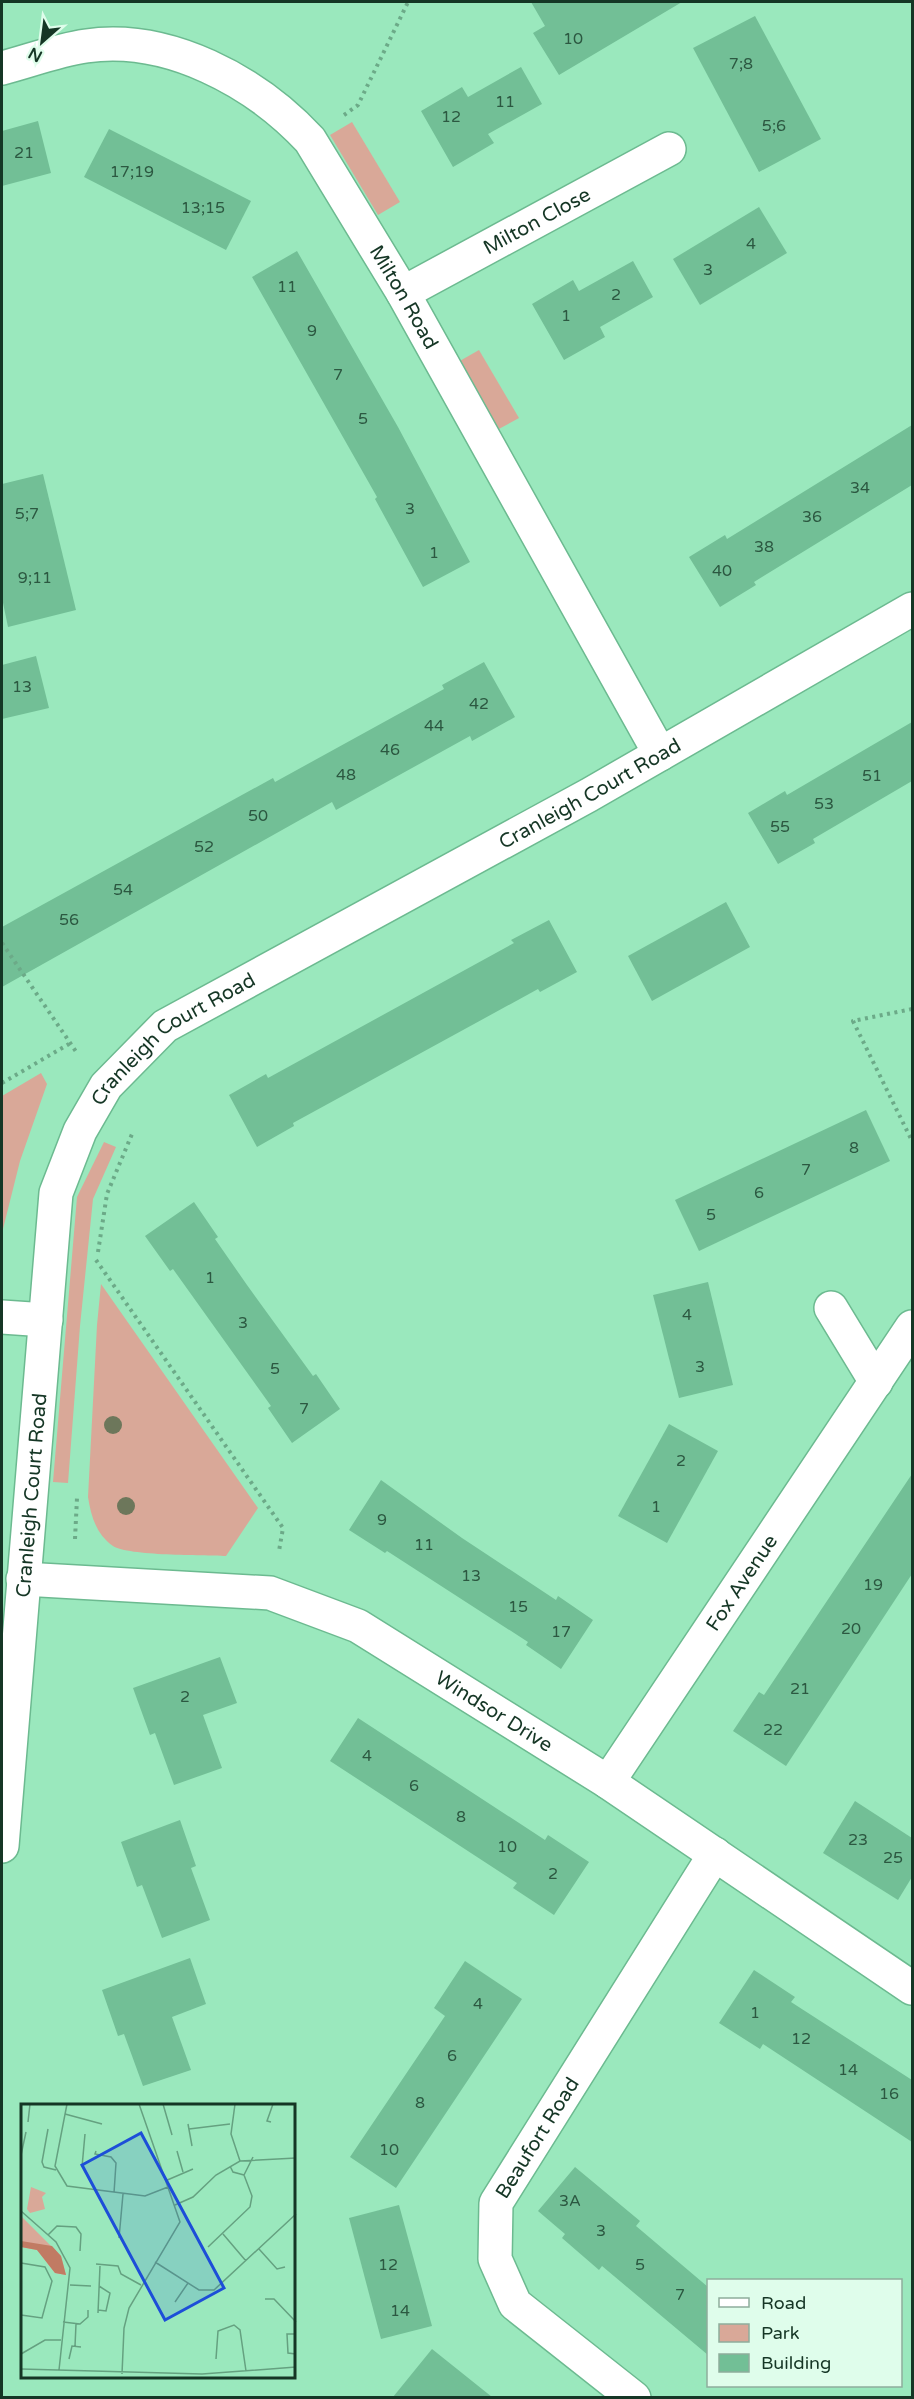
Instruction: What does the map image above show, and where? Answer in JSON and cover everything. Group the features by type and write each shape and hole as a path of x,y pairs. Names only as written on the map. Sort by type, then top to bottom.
{"street":[{"name":"Milton Road","path":"2,68 85,46 129,44 182,56 227,76 267,100 291,119 310,140 403,293 660,754"},
{"name":"Milton Close","path":"403,293 669,149"},
{"name":"Cranleigh Court Road","path":"2,1846 56,1193 80,1131 106,1086 165,1026 660,754 912,609"},
{"path":"831,1308 876,1382"},
{"path":"2,1317 46,1320"},
{"name":"Fox Avenue","path":"608,1782 912,1327"},
{"name":"Windsor Drive","path":"23,1579 270,1593 358,1626 608,1782 912,1988"},
{"name":"Beaufort Road","path":"634,2397 515,2304 495,2259 496,2203 715,1854"}],"path":[{"path":"310,140 358,105 408,2"},
{"path":"2,943 69,1044 106,1086 132,1134 107,1194 95,1270"},
{"path":"912,1009 853,1021 912,1141"},
{"path":"2,1083 69,1044"},
{"path":"96,1260 283,1528 270,1593"},
{"path":"73,1582 78,1488"}],"green space":[{"path":"352,122 400,202 378,215 330,135"},
{"path":"479,350 519,418 497,430 458,362"},
{"path":"41,1073 47,1084 20,1161 2,1233 2,1096"},
{"path":"104,1142 116,1147 93,1199 80,1326 68,1483 53,1482 77,1197"},
{"path":"101,1284 258,1508 226,1556 134,1552 121,1549 107,1541 95,1524 88,1497"}],"building":[{"path":"531,2 682,2 559,75 533,33 545,26"},
{"path":"755,16 821,139 759,172 693,48"},
{"path":"521,67 542,104 488,134 494,143 453,167 421,111 462,87 468,97"},
{"path":"38,121 51,173 2,186 2,131"},
{"path":"109,129 251,201 226,250 84,177"},
{"path":"759,207 787,253 700,305 673,259"},
{"path":"297,251 398,427 470,562 423,587 375,499 377,497 252,277"},
{"path":"633,261 653,297 600,327 605,337 564,360 532,304 573,280 579,291"},
{"path":"912,425 912,485 754,582 756,585 720,607 689,557 725,535 727,539"},
{"path":"43,474 76,610 8,627 2,598 2,484"},
{"path":"36,656 49,708 2,719 2,665"},
{"path":"484,662 515,717 472,741 470,736 336,810 332,802 2,987 2,927 273,778 275,782 444,689 442,685"},
{"path":"912,722 912,781 813,839 815,843 778,864 748,813 785,791 787,795"},
{"path":"726,902 750,947 652,1001 628,956"},
{"path":"549,920 577,972 540,992 538,989 293,1123 294,1126 257,1147 229,1095 266,1074 268,1078 514,943 511,940"},
{"path":"866,1110 890,1161 699,1251 675,1200"},
{"path":"194,1202 218,1237 215,1239 247,1285 313,1376 316,1374 340,1409 292,1443 268,1408 271,1406 173,1269 170,1271 145,1236"},
{"path":"708,1282 733,1385 679,1398 653,1295"},
{"path":"669,1424 718,1451 667,1543 618,1516"},
{"path":"912,1474 912,1574 786,1766 733,1731 759,1692 764,1695"},
{"path":"381,1480 462,1538 556,1600 558,1596 593,1620 561,1669 526,1645 528,1642 387,1551 385,1553 349,1530"},
{"path":"220,1657 237,1703 203,1715 222,1768 174,1785 155,1733 150,1735 133,1688"},
{"path":"358,1718 545,1840 548,1835 589,1862 554,1915 513,1888 517,1883 330,1761"},
{"path":"855,1801 912,1838 912,1877 898,1900 823,1853"},
{"path":"180,1820 196,1866 191,1868 210,1920 162,1938 142,1885 137,1887 121,1842"},
{"path":"190,1958 206,2004 172,2017 191,2070 143,2086 124,2034 118,2036 102,1990"},
{"path":"465,1961 522,1999 396,2188 350,2157 445,2016 434,2008"},
{"path":"754,1970 795,1997 791,2002 912,2080 912,2142 763,2044 760,2049 719,2023"},
{"path":"575,2167 640,2221 636,2226 707,2286 707,2354 602,2266 599,2270 562,2238 565,2234 538,2211"},
{"path":"399,2205 432,2326 381,2339 349,2218"},
{"path":"432,2349 492,2397 393,2397"}]}
